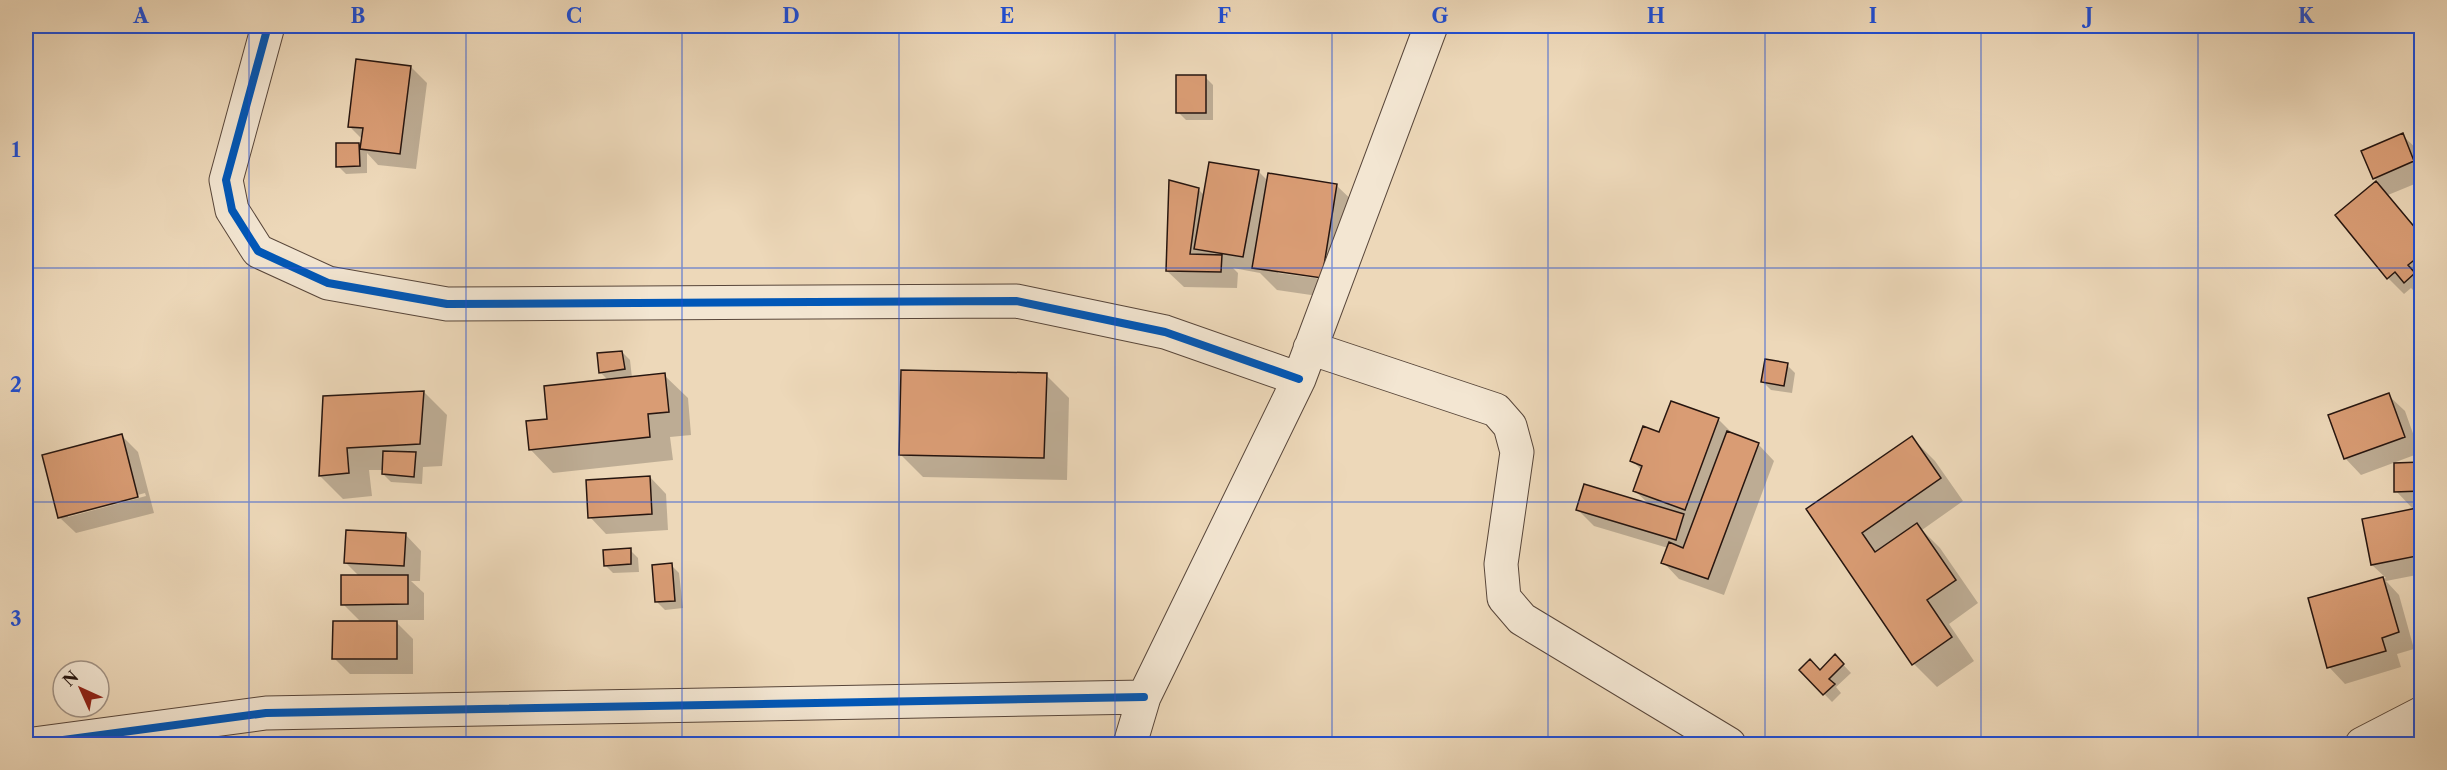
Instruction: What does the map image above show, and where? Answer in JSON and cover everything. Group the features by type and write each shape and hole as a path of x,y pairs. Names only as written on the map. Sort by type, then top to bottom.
{"street":[{"path":"268,26 226,180 232,210 258,251 328,283 447,304 1016,301 1166,332 1299,379"},
{"path":"1130,744 1144,697 1299,379 1431,26"},
{"path":"1310,348 1496,410 1510,426 1517,452 1501,564 1504,598 1522,619 1729,744"},
{"path":"33,744 266,713 1144,697"},
{"path":"2362,744 2421,713"}],"building":[{"path":"356,59 411,66 400,154 360,149 363,128 348,127"},
{"path":"1176,75 1206,75 1206,113 1176,113"},
{"path":"2403,133 2414,161 2373,179 2361,151"},
{"path":"336,143 359,143 360,166 336,167"},
{"path":"1209,162 1259,170 1243,257 1194,249"},
{"path":"1268,173 1337,184 1322,278 1252,268"},
{"path":"1169,180 1199,188 1190,254 1222,255 1221,272 1166,271"},
{"path":"2376,181 2422,236 2422,254 2408,265 2415,273 2404,283 2395,272 2387,279 2335,215"},
{"path":"622,351 625,369 599,373 597,353"},
{"path":"1765,359 1788,363 1784,386 1761,382"},
{"path":"901,370 1047,373 1044,458 899,455"},
{"path":"665,373 669,412 648,414 650,437 529,450 526,421 547,419 544,386"},
{"path":"424,391 420,444 347,448 349,473 319,476 323,396"},
{"path":"2389,393 2405,437 2344,459 2328,415"},
{"path":"1671,401 1719,418 1685,510 1633,491 1642,466 1630,461 1643,426 1659,432"},
{"path":"1727,431 1759,443 1708,579 1661,563 1669,542 1683,548"},
{"path":"122,434 138,497 58,518 42,455"},
{"path":"1912,436 1941,478 1862,533 1875,552 1917,523 1956,580 1927,600 1952,637 1912,665 1806,509"},
{"path":"383,451 416,452 414,477 382,474"},
{"path":"2422,462 2422,491 2394,492 2394,463"},
{"path":"650,476 652,514 588,518 586,480"},
{"path":"1584,484 1684,514 1676,540 1576,510"},
{"path":"2422,507 2422,555 2371,565 2362,519"},
{"path":"346,530 406,533 404,566 344,563"},
{"path":"631,548 631,564 604,566 603,550"},
{"path":"672,563 675,601 655,602 652,565"},
{"path":"341,575 408,575 408,604 341,605"},
{"path":"2383,577 2399,632 2382,638 2386,651 2327,668 2308,598"},
{"path":"333,621 397,621 397,659 332,659"},
{"path":"1835,654 1844,664 1829,679 1835,684 1823,695 1799,670 1810,659 1820,670"}],"cycle path":[{"path":"268,26 226,180 232,210 258,251 328,283 447,304 1016,301 1165,332 1299,379"},
{"path":"33,744 266,713 1144,697"}]}
